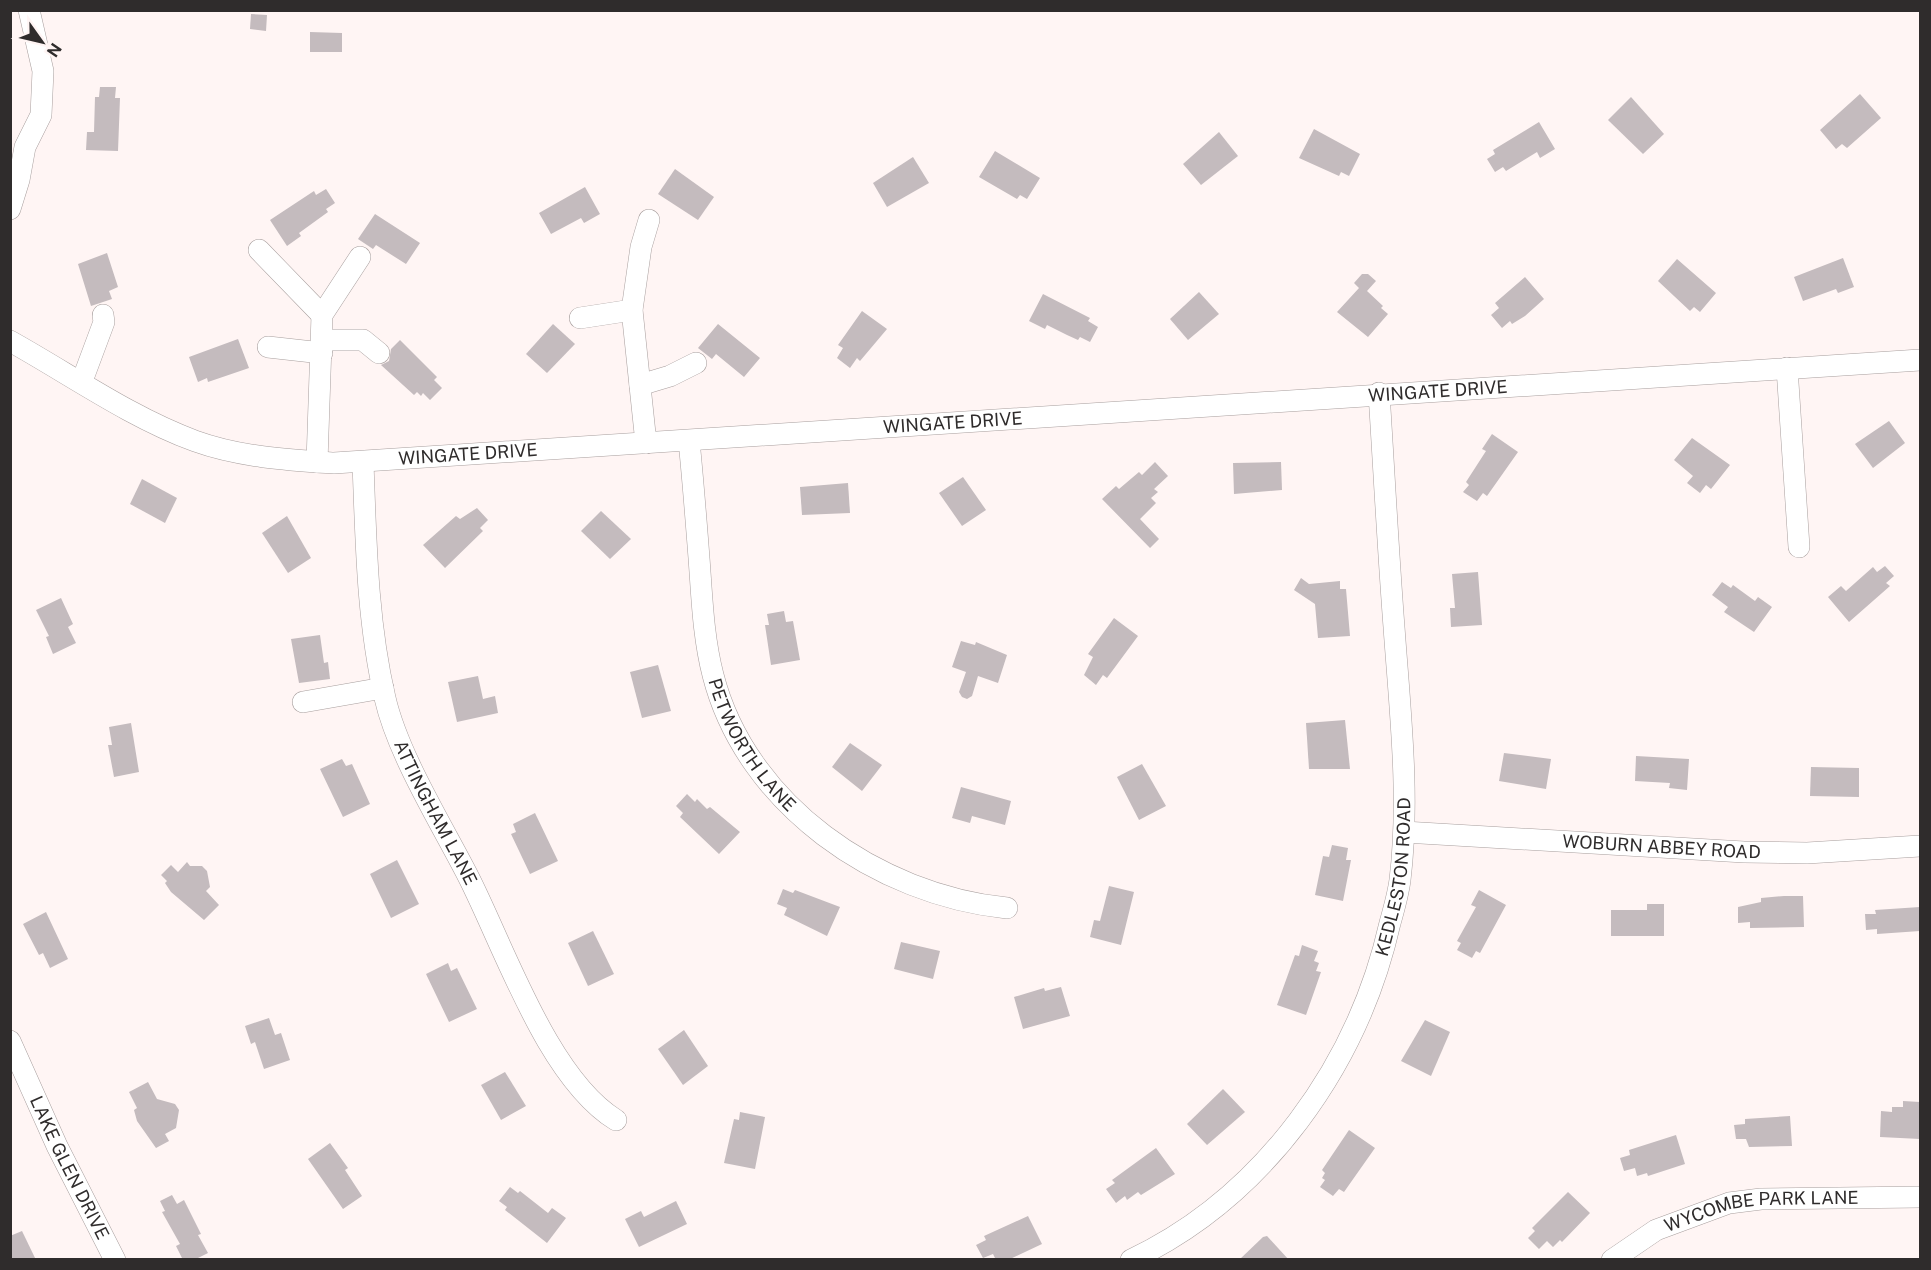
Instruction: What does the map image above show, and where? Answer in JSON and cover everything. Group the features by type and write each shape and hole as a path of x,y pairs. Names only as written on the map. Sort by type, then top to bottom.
{"street":[{"path":"10,210 20,180 25,147 41,115 43,71 29,10"},
{"path":"646,443 632,310 641,247 649,220"},
{"path":"259,250 322,315"},
{"path":"317,462 322,315 360,256"},
{"path":"580,318 632,310"},
{"path":"82,381 104,322 103,315"},
{"path":"268,347 322,346 363,340 379,353"},
{"name":"WINGATE DRIVE","path":"10,341 131,410 197,441 238,452 317,462 363,463 1379,393 1920,360"},
{"path":"640,385 670,376 696,363"},
{"path":"1787,368 1798,547"},
{"name":"KEDLESTON ROAD","path":"1131,1260 1192,1224 1253,1174 1296,1124 1334,1070 1363,1012 1384,949 1400,883 1404,832 1401,725 1379,393"},
{"name":"PETWORTH LANE","path":"689,441 704,633 713,676 731,726 760,772 791,806 823,834 880,870 912,885 974,904 1007,908"},
{"name":"ATTINGHAM LANE","path":"363,463 372,620 382,688 412,768 489,918 527,1003 565,1068 579,1087 591,1102 615,1120"},
{"path":"303,702 382,688"},
{"name":"WOBURN ABBEY ROAD","path":"1404,832 1744,852 1807,853 1920,846"},
{"name":"LAKE GLEN DRIVE","path":"10,1041 57,1146 115,1260"},
{"name":"WYCOMBE PARK LANE","path":"1612,1260 1656,1230 1729,1203 1761,1198 1920,1197"}],"building":[{"path":"251,14 267,15 266,31 250,29"},
{"path":"310,32 342,33 342,52 310,52"},
{"path":"100,87 116,87 115,98 120,98 118,151 86,150 87,132 94,132 95,97 99,97"},
{"path":"1860,94 1881,118 1847,148 1842,144 1836,149 1820,130"},
{"path":"1631,97 1664,134 1643,154 1608,120"},
{"path":"1539,122 1555,149 1540,158 1537,152 1506,171 1503,167 1495,172 1487,159 1495,154 1493,150"},
{"path":"1314,129 1360,154 1349,176 1341,172 1339,176 1299,158"},
{"path":"1219,132 1238,156 1201,185 1183,164"},
{"path":"995,151 1040,178 1027,199 1020,195 1017,199 979,177"},
{"path":"913,157 929,183 887,207 873,183"},
{"path":"675,169 714,197 698,220 658,194"},
{"path":"585,187 600,214 584,223 581,218 551,234 539,213"},
{"path":"326,189 335,203 326,209 328,212 299,233 301,236 287,246 270,220 314,191 316,195"},
{"path":"375,214 420,243 406,264 376,245 373,249 358,239"},
{"path":"107,253 118,287 109,291 112,299 91,306 78,264"},
{"path":"1843,258 1854,287 1838,293 1836,289 1803,301 1794,277"},
{"path":"1677,259 1716,293 1700,312 1694,307 1690,311 1658,281"},
{"path":"1362,274 1368,274 1376,281 1367,291 1388,314 1368,337 1337,312 1359,288 1354,283"},
{"path":"1525,277 1544,299 1525,316 1512,324 1510,321 1502,328 1491,315 1499,308 1495,303"},
{"path":"1199,292 1219,314 1188,340 1170,319"},
{"path":"1043,294 1090,318 1088,321 1098,327 1090,342 1080,337 1078,340 1047,325 1045,329 1029,321"},
{"path":"862,311 887,329 860,361 857,358 850,368 837,358 843,348 838,345"},
{"path":"553,324 575,344 547,373 526,354"},
{"path":"718,324 760,358 744,377 716,354 712,359 698,348"},
{"path":"238,339 249,368 208,382 207,378 198,382 189,357"},
{"path":"400,340 437,377 434,380 442,388 430,400 423,393 421,396 417,392 414,395 381,365 389,361 391,349"},
{"path":"1889,421 1905,443 1873,468 1855,444"},
{"path":"1492,434 1518,452 1487,496 1483,493 1477,501 1463,492 1469,485 1466,482 1486,451 1482,449"},
{"path":"1692,438 1730,465 1711,489 1706,485 1700,493 1687,483 1693,476 1674,460"},
{"path":"1155,462 1168,476 1154,489 1158,492 1151,498 1156,503 1140,519 1159,539 1150,548 1102,499 1116,486 1119,489 1139,472 1142,475"},
{"path":"1281,462 1282,490 1234,494 1233,463"},
{"path":"963,477 986,510 962,526 939,493"},
{"path":"142,479 177,498 165,523 130,504"},
{"path":"848,483 850,513 802,515 800,487"},
{"path":"477,508 488,520 480,528 483,531 445,568 423,545 456,516 460,519"},
{"path":"601,511 631,539 610,559 581,531"},
{"path":"287,516 311,558 288,573 262,533"},
{"path":"1885,566 1894,576 1886,583 1890,586 1849,622 1828,597 1841,586 1846,591 1873,567 1877,572"},
{"path":"1478,572 1482,625 1451,627 1450,608 1455,608 1452,574"},
{"path":"1301,578 1309,584 1340,581 1340,589 1346,589 1350,636 1318,638 1315,604 1294,590"},
{"path":"1722,582 1731,588 1733,585 1755,601 1758,597 1772,607 1754,632 1724,612 1728,607 1712,595"},
{"path":"61,598 73,624 68,627 76,643 53,654 46,637 49,636 36,610"},
{"path":"784,611 786,622 793,621 800,660 771,665 765,625 769,625 767,614"},
{"path":"1114,618 1138,636 1107,678 1103,675 1096,685 1084,675 1093,657 1088,654"},
{"path":"320,635 324,663 328,662 330,679 299,683 291,639"},
{"path":"961,641 975,645 976,642 1007,655 998,683 978,676 972,696 967,699 959,692 966,672 952,667"},
{"path":"658,665 671,711 642,718 630,672"},
{"path":"478,676 483,699 495,696 498,713 457,722 448,682"},
{"path":"1345,720 1350,769 1309,769 1306,723"},
{"path":"131,723 139,772 114,777 108,745 112,745 109,727"},
{"path":"850,743 882,765 862,791 832,767"},
{"path":"1504,753 1551,759 1546,789 1499,781"},
{"path":"1636,756 1689,759 1687,790 1669,788 1670,783 1635,781"},
{"path":"342,759 346,766 352,764 370,804 343,817 320,769"},
{"path":"1142,764 1166,806 1139,820 1117,777"},
{"path":"1811,767 1859,768 1859,797 1810,796"},
{"path":"961,787 1011,801 1005,825 972,816 970,823 952,818"},
{"path":"687,794 695,802 697,799 707,809 710,807 740,832 719,854 680,817 683,813 676,806"},
{"path":"535,813 558,861 530,874 511,834 516,832 513,824"},
{"path":"1332,845 1348,848 1346,860 1351,860 1343,901 1315,895 1323,856 1329,857"},
{"path":"397,860 419,904 391,918 370,874"},
{"path":"187,862 190,866 202,866 207,871 210,887 206,891 219,905 204,920 171,892 165,883 167,881 161,875 171,865 178,872"},
{"path":"1109,886 1134,892 1121,945 1090,937 1094,920 1100,921"},
{"path":"783,889 793,893 795,890 840,907 827,936 784,915 787,908 777,904"},
{"path":"1479,890 1506,905 1480,953 1476,951 1472,958 1457,950 1461,943 1457,941 1476,907 1471,905"},
{"path":"1803,896 1804,927 1750,928 1750,922 1738,923 1738,907 1761,902 1761,898"},
{"path":"1647,904 1664,904 1664,936 1611,936 1611,910 1647,910"},
{"path":"1920,907 1920,931 1877,934 1877,929 1866,930 1865,914 1876,914 1875,910"},
{"path":"46,912 68,959 50,968 43,953 39,955 23,924"},
{"path":"593,931 614,974 588,986 568,943"},
{"path":"901,942 940,951 933,979 894,969"},
{"path":"1302,945 1318,951 1314,961 1319,963 1316,971 1321,972 1306,1015 1277,1005 1295,955 1299,956"},
{"path":"448,963 451,971 457,968 477,1009 449,1022 426,974"},
{"path":"1061,987 1070,1016 1023,1029 1014,997 1044,988 1045,991"},
{"path":"269,1018 275,1035 281,1033 290,1060 264,1069 255,1042 251,1044 245,1026"},
{"path":"1425,1020 1450,1032 1431,1076 1401,1061"},
{"path":"684,1030 708,1066 683,1085 658,1049"},
{"path":"505,1072 526,1106 501,1120 481,1085"},
{"path":"148,1082 157,1099 175,1104 179,1110 176,1128 165,1134 169,1141 156,1148 137,1121 134,1110 137,1108 129,1092"},
{"path":"1223,1089 1245,1112 1207,1145 1187,1124"},
{"path":"1903,1101 1920,1102 1920,1139 1880,1137 1881,1111 1892,1112 1892,1107 1903,1107"},
{"path":"740,1112 765,1117 755,1169 724,1163 734,1119 739,1120"},
{"path":"1790,1116 1792,1146 1749,1147 1746,1139 1736,1139 1734,1125 1745,1124 1745,1119"},
{"path":"1349,1130 1375,1148 1344,1192 1339,1189 1333,1196 1320,1187 1325,1180 1322,1178 1325,1173 1322,1170"},
{"path":"1676,1135 1685,1164 1648,1176 1647,1173 1637,1176 1635,1168 1624,1171 1620,1158 1630,1155 1629,1150"},
{"path":"330,1143 348,1168 345,1170 362,1196 343,1209 308,1159"},
{"path":"1156,1148 1175,1174 1141,1195 1138,1192 1127,1200 1125,1196 1116,1203 1106,1189 1115,1183 1112,1180"},
{"path":"510,1187 518,1193 520,1191 548,1213 552,1208 566,1218 547,1243 505,1210 507,1207 499,1201"},
{"path":"1568,1192 1590,1213 1562,1242 1560,1240 1553,1247 1547,1241 1539,1249 1528,1238 1535,1231 1532,1228"},
{"path":"172,1195 177,1204 184,1200 208,1253 194,1260 183,1260 176,1246 180,1244 162,1212 165,1211 160,1201"},
{"path":"676,1201 687,1224 639,1247 625,1219 641,1211 644,1217"},
{"path":"1028,1216 1042,1244 1008,1260 996,1260 993,1254 983,1258 976,1245 986,1240 984,1236"},
{"path":"22,1231 36,1260 10,1260 10,1236"},
{"path":"1267,1236 1289,1260 1239,1260 1263,1237"}]}
